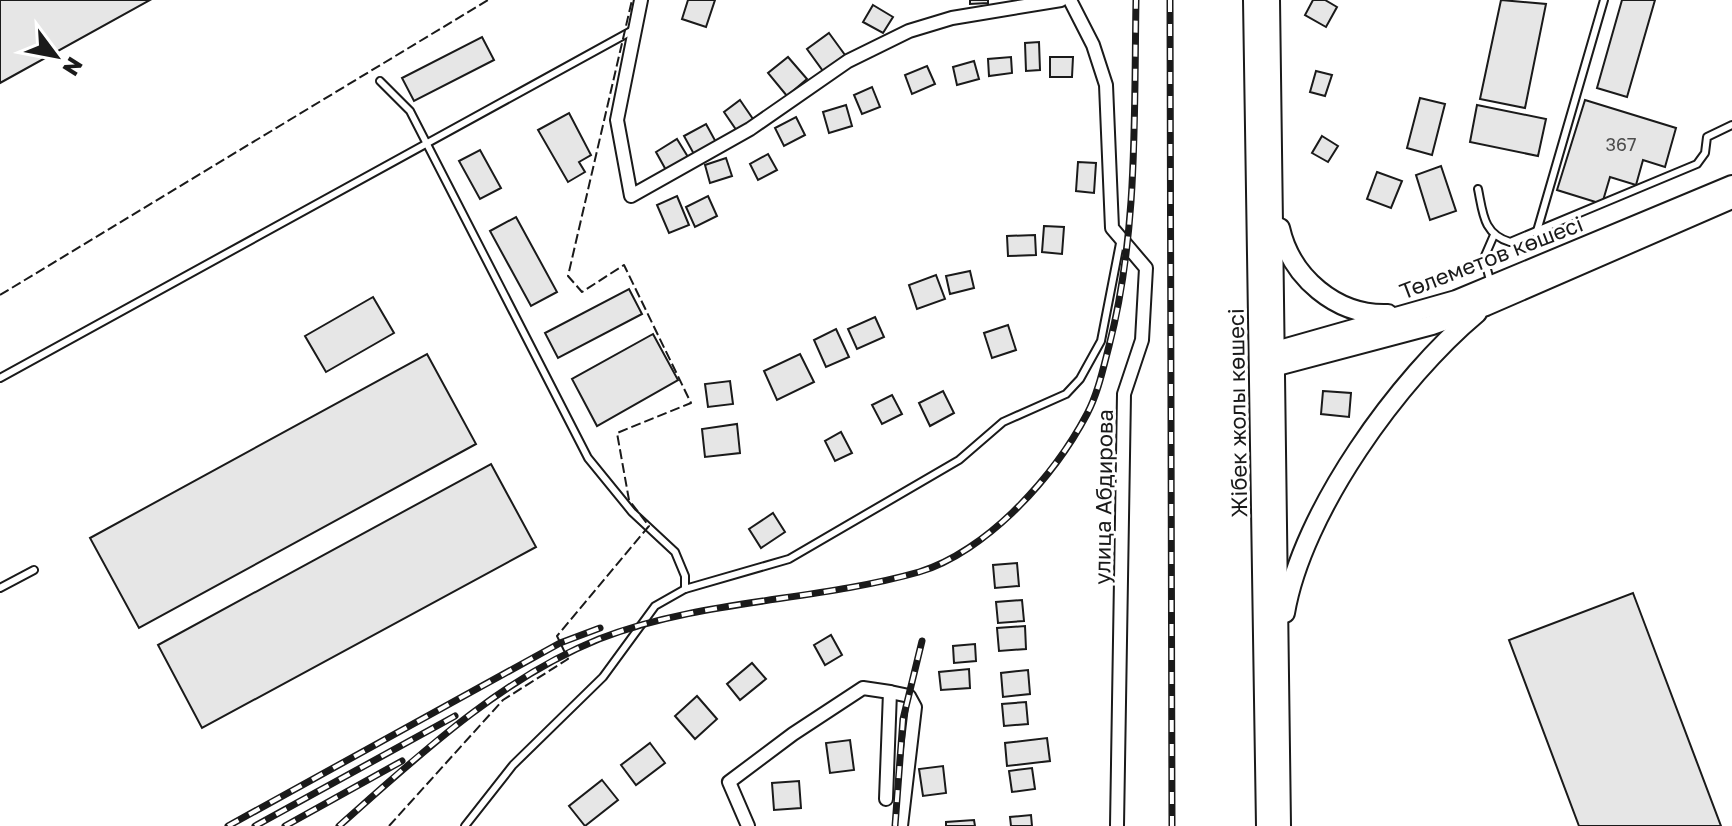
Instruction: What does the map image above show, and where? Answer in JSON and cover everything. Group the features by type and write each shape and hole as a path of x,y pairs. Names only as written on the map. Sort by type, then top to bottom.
{"main road":[{"name":"Жібек жолы көшесі","path":"1253,0 1267,361 1266,826"},
{"path":"1270,0 1272,198 1267,361 1279,652 1281,826"},
{"name":"Төлеметов көшесі","path":"1267,361 1492,286 1732,185"},
{"path":"1272,198 1284,248 1300,273 1324,294 1347,307 1373,314 1416,312"},
{"name":"Төлеметов көшесі","path":"1267,361 1432,325 1486,306 1732,199"},
{"path":"1279,652 1288,594 1306,550 1371,428 1405,384 1486,306"}],"street":[{"path":"641,0 617,120 631,196 750,129 848,61 909,31 952,18 1061,0"},
{"name":"улица Абдирова","path":"1070,0 1093,45 1106,85 1112,228 1146,268 1142,340 1124,394 1117,826"},
{"path":"748,826 729,782 793,734 863,688 909,696 915,707 901,826"},
{"path":"886,799 890,692"}],"lane":[{"path":"1537,232 1604,0"},
{"path":"0,378 635,29"},
{"path":"380,81 410,111 588,458 632,512 675,552 685,576 685,589"},
{"path":"1478,189 1485,225 1494,235 1510,242 1697,164 1705,153 1707,137 1732,125"},
{"path":"1492,286 1484,258 1494,235"},
{"path":"465,826 513,765 603,677 655,606 685,589 789,559 959,460 1003,422 1066,394 1085,371 1101,341 1121,238"},
{"path":"0,588 34,570"}],"building":[{"path":"0,0 150,0 0,83"},
{"path":"688,0 715,0 706,27 682,19"},
{"path":"970,0 988,0 988,3 970,4"},
{"path":"1313,0 1325,0 1337,7 1326,27 1305,15"},
{"path":"1501,0 1546,4 1525,108 1480,99"},
{"path":"1622,0 1655,0 1627,97 1597,88"},
{"path":"873,5 893,17 883,33 863,22"},
{"path":"829,33 845,55 823,71 807,49"},
{"path":"482,37 494,60 414,101 402,78"},
{"path":"1039,42 1040,70 1026,71 1025,43"},
{"path":"788,57 807,79 787,96 768,73"},
{"path":"1011,57 1012,73 989,76 988,59"},
{"path":"1050,57 1073,57 1072,77 1050,77"},
{"path":"974,61 979,79 957,85 953,67"},
{"path":"927,66 935,84 912,94 905,75"},
{"path":"1316,71 1332,75 1325,96 1310,92"},
{"path":"872,87 880,107 862,114 854,95"},
{"path":"1420,98 1445,104 1432,155 1407,148"},
{"path":"740,100 753,119 737,131 724,112"},
{"path":"1585,100 1676,128 1665,167 1643,160 1636,185 1610,177 1602,204 1557,190"},
{"path":"846,105 852,126 829,133 823,112"},
{"path":"1477,105 1546,119 1538,156 1470,142"},
{"path":"569,113 591,155 579,162 585,172 568,182 538,130"},
{"path":"796,117 805,135 784,146 775,128"},
{"path":"706,124 717,144 695,156 684,136"},
{"path":"1322,136 1338,146 1328,162 1312,153"},
{"path":"677,139 688,157 666,170 656,152"},
{"path":"480,150 501,188 480,199 459,161"},
{"path":"768,154 777,170 758,180 750,164"},
{"path":"726,158 732,176 710,183 705,165"},
{"path":"1078,162 1096,163 1094,193 1076,191"},
{"path":"1441,166 1456,211 1430,220 1416,175"},
{"path":"1377,172 1402,181 1391,208 1367,199"},
{"path":"677,196 689,225 669,233 657,205"},
{"path":"708,196 717,216 695,227 686,207"},
{"path":"516,217 557,292 531,306 490,231"},
{"path":"1044,226 1064,227 1062,254 1042,252"},
{"path":"1035,235 1036,255 1008,256 1007,236"},
{"path":"970,271 974,288 950,294 946,276"},
{"path":"936,275 945,299 917,309 909,285"},
{"path":"629,289 642,314 558,358 545,333"},
{"path":"373,297 394,333 326,372 305,336"},
{"path":"875,317 884,337 857,349 848,329"},
{"path":"1008,325 1016,350 992,358 984,333"},
{"path":"836,329 849,357 826,367 814,340"},
{"path":"653,334 678,380 597,426 572,379"},
{"path":"427,354 476,444 139,628 90,538"},
{"path":"800,354 814,382 777,400 764,371"},
{"path":"730,381 733,404 708,407 705,384"},
{"path":"943,391 954,413 930,426 919,403"},
{"path":"1323,391 1351,393 1349,417 1321,414"},
{"path":"892,395 902,414 882,424 872,405"},
{"path":"737,424 740,453 705,457 702,429"},
{"path":"841,432 852,453 835,461 825,441"},
{"path":"491,464 536,547 202,728 158,645"},
{"path":"773,513 785,532 761,548 749,529"},
{"path":"1017,563 1019,586 995,588 993,565"},
{"path":"1633,593 1721,826 1579,826 1509,640"},
{"path":"1022,600 1024,621 998,623 996,602"},
{"path":"1025,626 1026,649 999,651 997,628"},
{"path":"831,635 842,655 825,665 814,645"},
{"path":"975,644 976,661 954,663 953,646"},
{"path":"752,663 766,679 740,700 727,684"},
{"path":"969,669 970,688 941,690 939,672"},
{"path":"1028,670 1030,694 1003,697 1001,673"},
{"path":"697,696 717,719 695,739 675,716"},
{"path":"1026,702 1028,724 1004,726 1002,704"},
{"path":"1047,738 1050,761 1007,766 1005,743"},
{"path":"850,740 854,770 830,773 826,743"},
{"path":"650,743 665,763 636,785 621,765"},
{"path":"943,766 946,793 923,796 919,769"},
{"path":"1032,768 1035,789 1012,792 1009,771"},
{"path":"602,780 618,800 585,826 569,806"},
{"path":"799,781 801,808 774,810 772,783"},
{"path":"1031,815 1032,826 1011,826 1010,817"},
{"path":"974,820 975,826 946,826 946,822"}],"railway":[{"path":"339,826 462,721 528,675 563,656 599,639 678,616 839,590 919,572 969,548 1023,502 1063,454 1080,427 1097,389 1109,346 1130,218 1136,0"},
{"path":"1170,0 1172,826"},
{"path":"228,826 560,643 600,628"},
{"path":"895,826 903,719 922,641"},
{"path":"255,826 455,716"},
{"path":"285,826 402,761"}],"fence":[{"path":"0,295 488,0"},
{"path":"389,826 503,700 568,659 557,636 649,526 629,500 617,433 691,403 624,265 582,292 568,276 632,0"}]}
